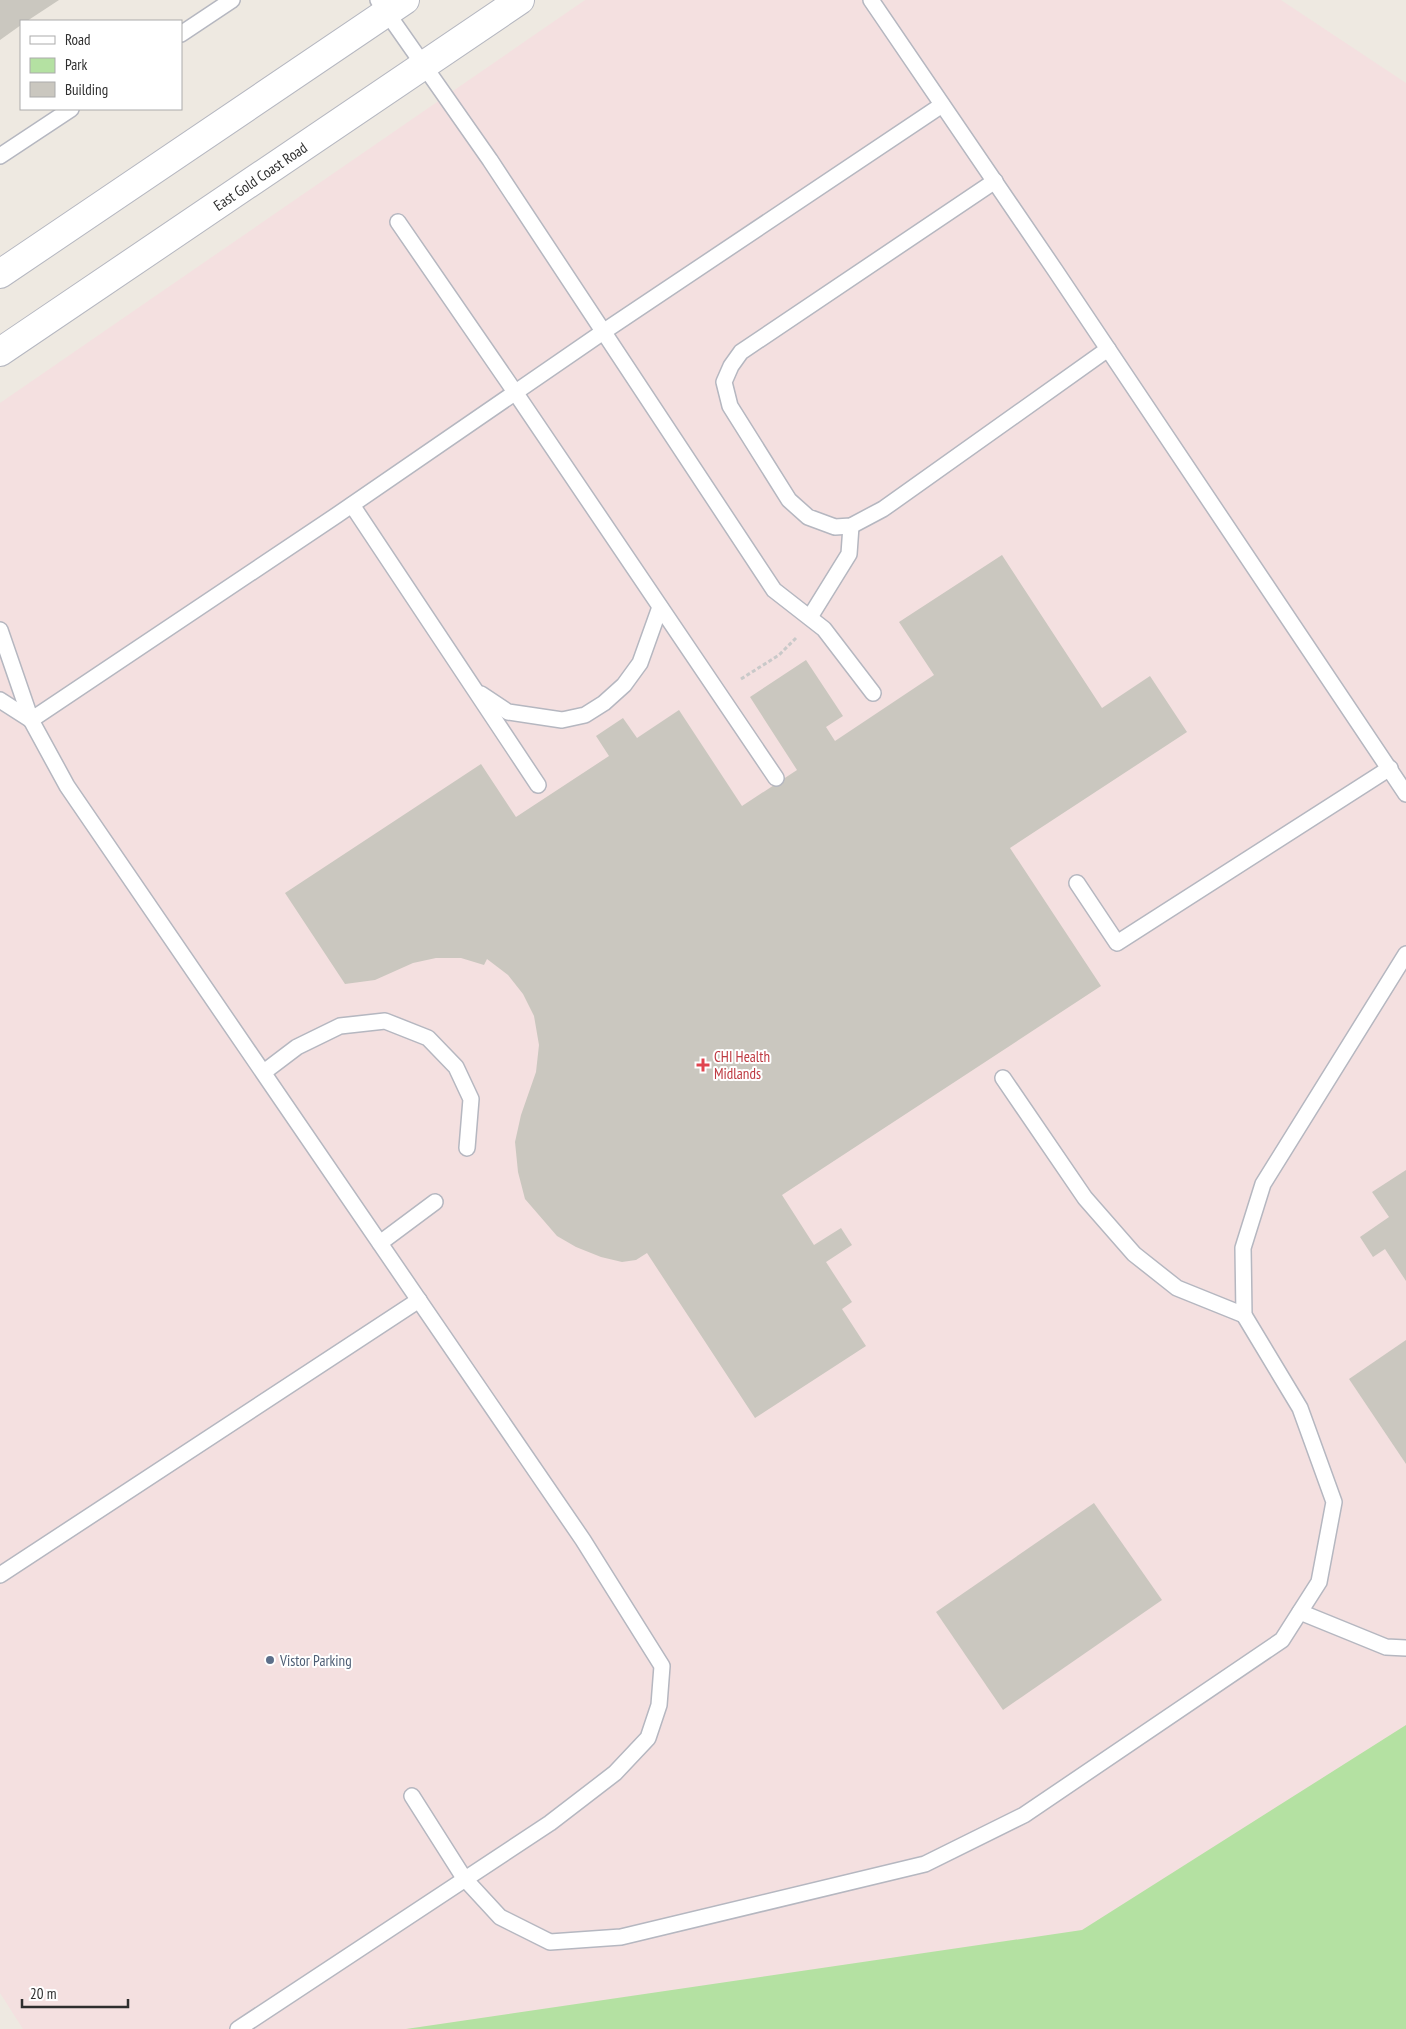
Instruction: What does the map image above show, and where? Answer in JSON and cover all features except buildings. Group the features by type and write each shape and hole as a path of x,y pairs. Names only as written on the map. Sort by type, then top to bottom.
{"street":[{"name":"East Gold Coast Road","path":"0,352 520,0"},
{"path":"0,274 390,4"}],"lane":[{"path":"182,33 232,0"},
{"path":"871,0 995,181 1406,794"},
{"path":"390,4 424,65 490,160 774,590 810,617 831,636 872,693"},
{"path":"31,720 352,506 603,332 942,105"},
{"path":"0,156 69,110"},
{"path":"995,181 741,352 731,366 724,382 730,406 790,500 808,517 835,526 851,526 884,509 1108,349"},
{"path":"398,222 776,778"},
{"path":"352,506 538,785"},
{"path":"810,617 849,554 851,526"},
{"path":"475,690 508,712 562,720 585,715 604,704 624,685 640,663 660,606"},
{"path":"0,630 31,720 67,786 582,1540 662,1666 659,1705 648,1738 616,1773 557,1817 238,2029"},
{"path":"0,700 31,720"},
{"path":"1077,883 1117,943 1390,768"},
{"path":"412,1796 464,1878 500,1917 550,1942 621,1936 925,1864 1024,1815 1282,1640 1319,1582 1334,1502 1300,1408 1244,1315 1243,1248 1263,1184 1406,954"},
{"path":"264,1072 297,1047 340,1026 385,1022 428,1038 456,1067 471,1099 467,1148"},
{"path":"1003,1078 1085,1198 1134,1254 1177,1288 1244,1315"},
{"path":"380,1243 435,1202"},
{"path":"0,1575 419,1300"},
{"path":"1300,1612 1386,1647 1406,1648"}],"path":[{"path":"719,694 779,655 793,642 810,617"}],"shaded area":[{"name":"CHI Health Midlands","path":"585,0 1281,0 1406,83 1406,1727 958,2029 23,2029 0,1993 0,403"}],"green space":[{"path":"1406,1725 1406,2029 406,2029 1082,1930"}],"place":[{"name":"CHI Health Midlands","path":"703,1065"},
{"name":"Vistor Parking","path":"270,1660"}]}
